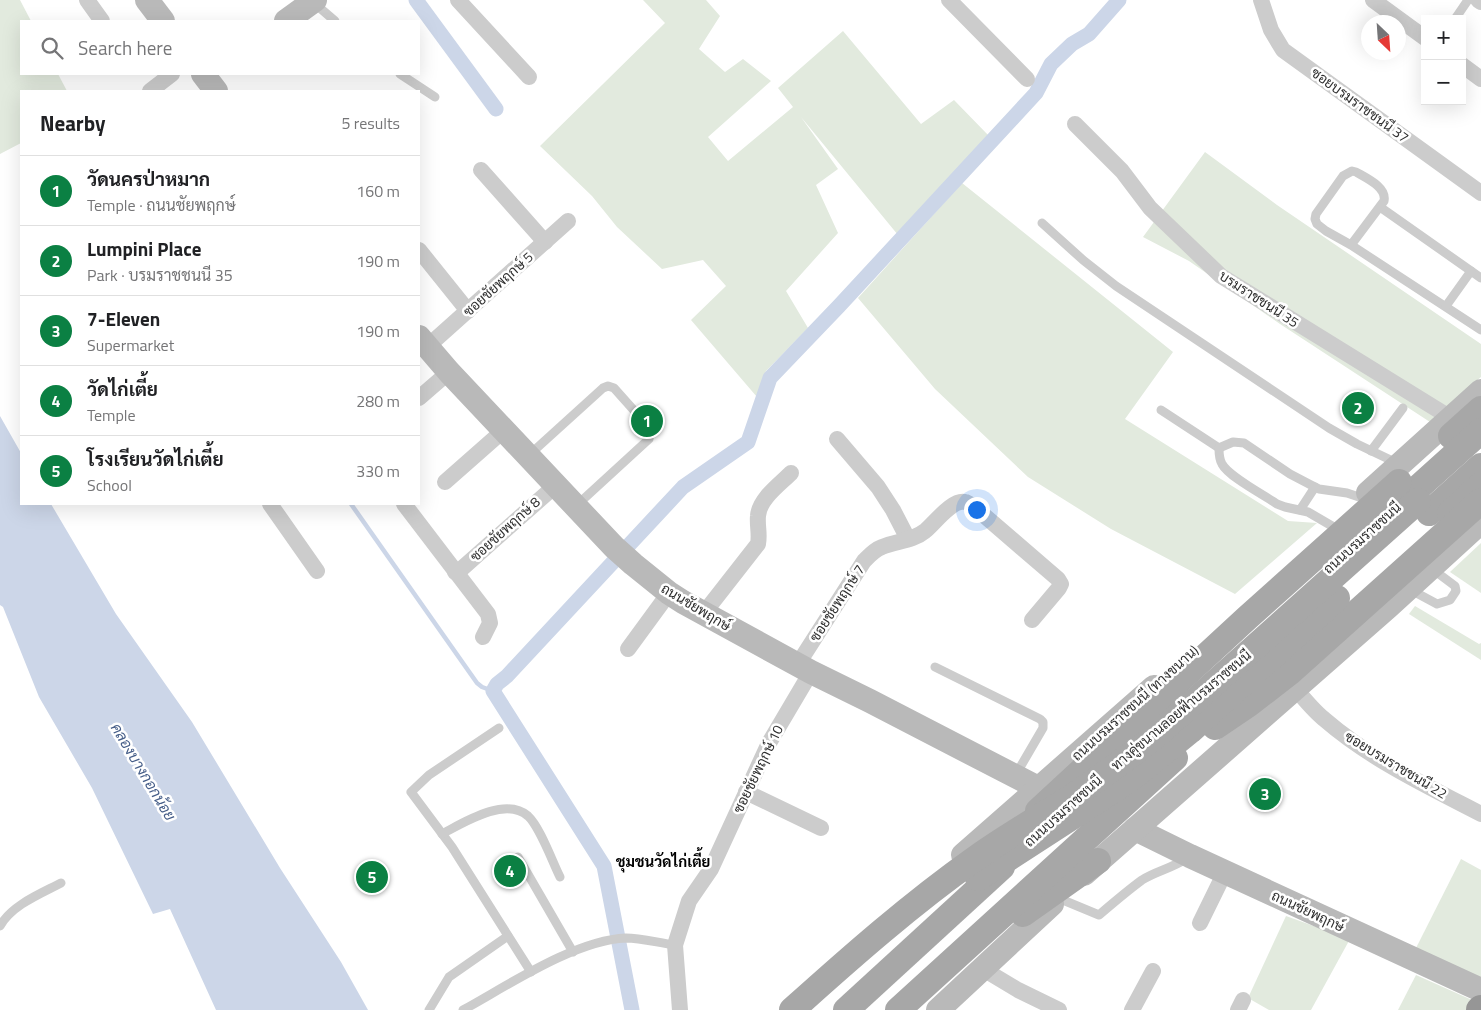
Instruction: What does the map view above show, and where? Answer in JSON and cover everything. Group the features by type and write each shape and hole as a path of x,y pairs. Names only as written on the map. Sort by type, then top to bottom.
{"main road":[{"path":"147,0 162,20"},
{"name":"ถนนชัยพฤกษ์","path":"423,342 555,486 633,564 669,593 804,668 1040,789"},
{"name":"ถนนบรมราชชนนี (ทางขนาน)","path":"784,1010 1040,789 1481,391"},
{"path":"1015,831 1240,625 1481,409"},
{"name":"ถนนบรมราชชนนี","path":"855,1002 1481,431"},
{"name":"ทางคู่ขนานลอยฟ้าบรมราชชนนี","path":"817,1010 903,934 962,888 1132,778 1190,731 1242,685 1423,507 1481,443"},
{"name":"ทางคู่ขนานลอยฟ้าบรมราชชนนี","path":"792,1010 893,920 950,876 1015,831 1091,784 1152,739 1423,507 1481,466"},
{"path":"898,1010 1101,824 1481,485"},
{"path":"1132,778 1249,704 1289,673 1481,502"},
{"path":"938,1010 1098,861 1409,588 1481,522"},
{"name":"ถนนชัยพฤกษ์","path":"1135,829 1481,990"},
{"path":"935,976 1098,861"},
{"path":"900,960 939,876"}],"street":[{"path":"87,0 101,20"},
{"path":"458,0 529,77"},
{"path":"948,0 1026,79"},
{"name":"ซอยบรมราชชนนี 37","path":"1261,0 1271,30 1282,50 1481,193"},
{"path":"1373,0 1421,35"},
{"path":"1466,68 1481,79"},
{"path":"151,90 171,75"},
{"name":"บรมราชชนนี 35","path":"1075,124 1122,172 1150,208 1221,276 1451,418"},
{"path":"481,170 545,242"},
{"name":"ซอยชัยพฤกษ์ 5","path":"423,342 468,311 568,222"},
{"path":"420,251 468,311"},
{"path":"420,397 449,372"},
{"path":"446,482 504,430"},
{"path":"837,440 878,487 893,510 908,540"},
{"path":"704,613 758,544 760,536 758,514 762,504 791,472"},
{"name":"ซอยชัยพฤกษ์ 8","path":"455,572 458,572 555,486"},
{"name":"ซอยชัยพฤกษ์ 7","path":"804,668 864,561 881,547 908,540 925,532 954,504 964,502 972,505 1058,579 1061,584 1059,588 1032,620"},
{"path":"271,505 316,571"},
{"path":"405,505 488,614 490,623 483,637"},
{"path":"628,649 669,593"},
{"name":"ซอยชัยพฤกษ์ 10","path":"675,945 689,901 711,869 804,668"},
{"name":"ซอยบรมราชชนนี 22","path":"1295,688 1322,718 1352,741 1389,764 1481,814"},
{"path":"746,792 821,828"},
{"path":"1200,923 1225,872"},
{"path":"675,945 680,1010"},
{"path":"983,969 1018,990 1059,1010"},
{"path":"1132,1010 1153,971"}],"lane":[{"path":"1457,15 1468,0"},
{"path":"300,7 333,20"},
{"path":"402,75 435,97"},
{"path":"1351,245 1380,207 1385,197 1381,189 1356,172 1348,172 1343,176 1316,214 1315,219 1318,224 1326,231 1351,245 1481,330"},
{"path":"1380,207 1481,278"},
{"path":"1042,223 1083,260 1116,286 1329,428 1399,464"},
{"path":"1446,306 1471,271"},
{"path":"528,456 603,388 608,386 614,388 647,425 650,432 649,438 575,506"},
{"path":"1371,451 1403,408"},
{"path":"1161,410 1219,448"},
{"path":"1219,448 1233,442 1244,443 1290,474 1315,487 1362,498"},
{"path":"1219,448 1220,462 1233,475 1277,504 1316,516 1332,526"},
{"path":"1300,510 1315,487"},
{"path":"1409,588 1437,604 1450,600 1456,591 1455,586 1431,568"},
{"path":"934,667 1043,722 1043,728 1015,776"},
{"path":"499,728 429,775 411,792 452,847 531,972"},
{"path":"442,834 476,817 498,809 515,810 527,815 537,829 560,877"},
{"path":"1058,898 1099,915 1142,881 1190,856"},
{"path":"518,857 573,952"},
{"path":"0,926 9,914 20,906 60,883"},
{"path":"429,1010 449,977 460,967 508,936"},
{"path":"462,1010 531,972 573,952 602,942 626,938 675,945"}],"shaded area":[{"path":"0,0 20,0 30,20 20,20 20,75 59,75 66,90 20,90 20,144 0,154"},
{"path":"643,0 706,0 720,16 699,49 725,72 743,59 771,81 708,137 728,161 793,107 778,88 843,31 921,124 954,100 989,136 898,235 801,117 838,169 816,185 838,233 786,291 808,328 766,371 757,397 691,320 726,286 703,260 662,269 617,227 592,196 540,146 665,23"},
{"path":"1205,152 1277,205 1481,344 1481,377 1430,422 1280,324 1189,261 1143,237"},
{"path":"962,183 1173,352 1125,419 1288,521 1317,523 1235,594 1111,529 1028,477 935,389 858,298"},
{"path":"1481,543 1481,593 1450,572"},
{"path":"1415,606 1479,644 1481,643 1481,660 1409,614"},
{"path":"1461,859 1481,870 1481,982 1415,950"},
{"path":"1286,916 1350,939 1311,1010 1269,1010 1248,998"},
{"path":"1416,975 1481,1004 1481,1010 1398,1010"}],"water":[{"name":"คลองบางกอกน้อย","path":"0,416 20,451 20,505 52,505 116,614 192,722 280,868 341,962 368,1010 216,1010 170,909 153,914 92,788 39,697 3,607 0,605"}],"waterway":[{"path":"416,0 496,109"},
{"path":"632,1010 604,866 493,691 497,684 507,676 683,487 748,442 770,378 1036,93 1051,64 1072,44 1089,34 1119,0"},
{"path":"352,505 477,683 493,691"}],"place":[{"name":"Lumpini Place","path":"1358,408"},
{"name":"วัดนครป่าหมาก","path":"647,421"},
{"name":"7-Eleven","path":"1265,794"},
{"name":"วัดไก่เตี้ย","path":"510,871"},
{"name":"โรงเรียนวัดไก่เตี้ย","path":"372,877"}],"district":[{"name":"ชุมชนวัดไก่เตี้ย","path":"663,862"}]}
